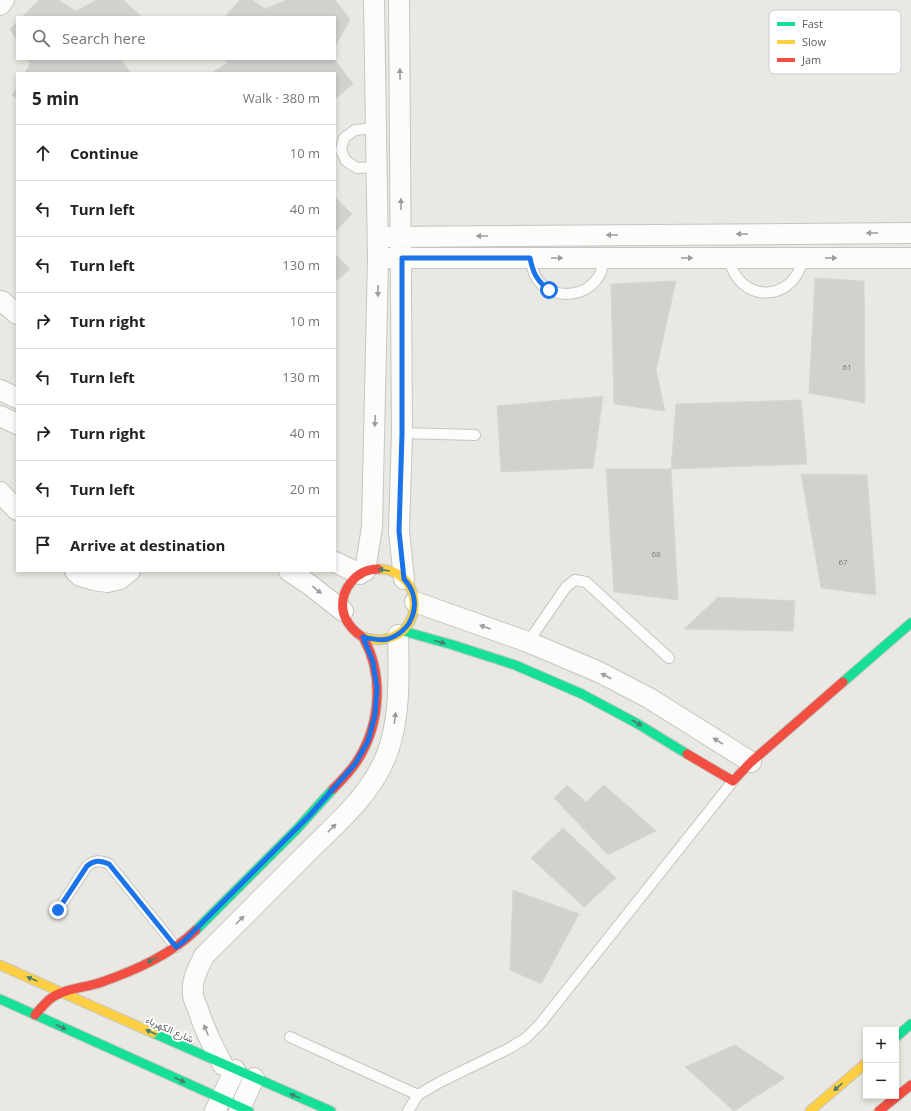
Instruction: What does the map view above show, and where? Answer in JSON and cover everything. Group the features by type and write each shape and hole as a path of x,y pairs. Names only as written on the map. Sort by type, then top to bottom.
{"street":[{"path":"0,5 4,0"},
{"path":"363,572 372,527 378,258 374,0"},
{"path":"399,0 402,258 402,434 399,531 404,579"},
{"path":"378,237 911,233"},
{"path":"378,258 911,258"},
{"path":"0,301 16,313"},
{"path":"0,390 16,398"},
{"path":"0,416 16,424"},
{"path":"0,492 16,509"},
{"path":"336,562 363,572"},
{"path":"375,569 386,569 404,579 411,590 415,602 414,613 410,623 400,633 387,639 375,640 363,637 350,627 343,611 343,603 345,591 351,581 363,572 375,569"},
{"path":"76,572 80,576 107,582 120,579 129,572"},
{"path":"290,572 343,611"},
{"path":"415,602 528,642 599,672 649,698 751,762"},
{"path":"400,633 454,645 515,665 582,694 638,724 733,782 751,762 911,623"},
{"path":"218,1105 229,1067 208,1036 193,994 194,980 197,970 204,956 369,789 384,763 393,735 397,700 400,633"},
{"path":"35,1015 47,1001 62,992 100,983 140,967 184,941 310,815 355,764 368,741 376,708 377,688 373,662 363,637"},
{"path":"176,947 197,970"},
{"name":"شارع الكهرباء","path":"0,965 332,1111"},
{"path":"0,999 218,1105 243,1110 254,1078"},
{"path":"899,1034 911,1024"},
{"path":"810,1111 863,1066"},
{"path":"879,1111 911,1085"}],"lane":[{"path":"376,128 355,130 344,138 341,150 346,161 357,168 377,167"},
{"path":"530,258 532,268 541,284 549,290 567,294 585,290 593,284 599,277 604,258"},
{"path":"729,258 734,274 740,282 748,288 766,292 780,289 792,282 797,275 803,258"},
{"path":"402,434 475,435"},
{"path":"528,642 566,587 575,580 586,582 669,658"},
{"path":"408,1111 418,1095 440,1082 510,1048 526,1038 540,1024 733,782"},
{"path":"58,910 87,866 91,862 104,861 109,864 176,947"},
{"path":"290,1037 418,1095"}],"building":[{"path":"39,0 58,0 76,11 97,0 123,0 141,16 23,16"},
{"path":"240,0 253,0 265,9 287,0 335,0 350,19 336,45 336,16 225,16"},
{"path":"16,24 16,39 10,29"},
{"path":"28,60 121,60 130,72 26,72 30,64"},
{"path":"225,60 335,60 353,84 336,98 336,72 213,72 228,63"},
{"path":"16,89 16,98 12,95"},
{"path":"336,198 352,214 336,231"},
{"path":"336,255 350,269 336,281"},
{"path":"815,278 864,281 865,403 809,393"},
{"path":"676,281 656,370 665,411 614,404 611,284"},
{"path":"603,396 593,468 501,472 497,406"},
{"path":"801,400 807,464 671,469 676,404"},
{"path":"606,469 671,469 678,600 614,592"},
{"path":"801,474 867,475 876,595 821,588"},
{"path":"718,597 795,601 793,631 684,629"},
{"path":"567,785 586,802 604,785 656,831 608,855 554,798"},
{"path":"563,828 616,878 584,907 531,858"},
{"path":"513,890 579,914 541,984 510,970"},
{"path":"735,1045 785,1078 734,1111 685,1067"}],"traffic: fast":[{"path":"843,682 911,623"},
{"path":"403,631 515,665 582,694 638,724 687,754"},
{"path":"196,930 296,830 333,789"},
{"path":"0,999 249,1111"},
{"path":"899,1034 911,1024"},
{"path":"153,1033 331,1111"}],"traffic: slow":[{"path":"363,637 374,640 382,640 398,634 408,625 413,614 414,601 411,589 404,579 393,572 378,569"},
{"path":"0,965 153,1033"},
{"path":"810,1111 863,1066"}],"traffic: jam":[{"path":"333,789 344,778 359,758 366,744 375,715 377,699 375,668 364,639 352,629 345,617 343,610 344,595 347,588 356,577 370,570 378,569"},
{"path":"687,754 733,781 751,762 843,682"},
{"path":"35,1015 50,999 56,995 68,990 102,982 140,967 175,947 196,930"},
{"path":"879,1111 911,1085"}],"route":[{"path":"58,910 87,866 91,862 104,861 109,864 176,947 184,941 310,815 355,764 368,741 375,715 377,688 373,662 363,637 375,640 387,639 398,635 410,623 414,613 414,596 404,579 399,531 402,434 402,258 530,258 532,268 536,276 541,284 549,290"}]}
